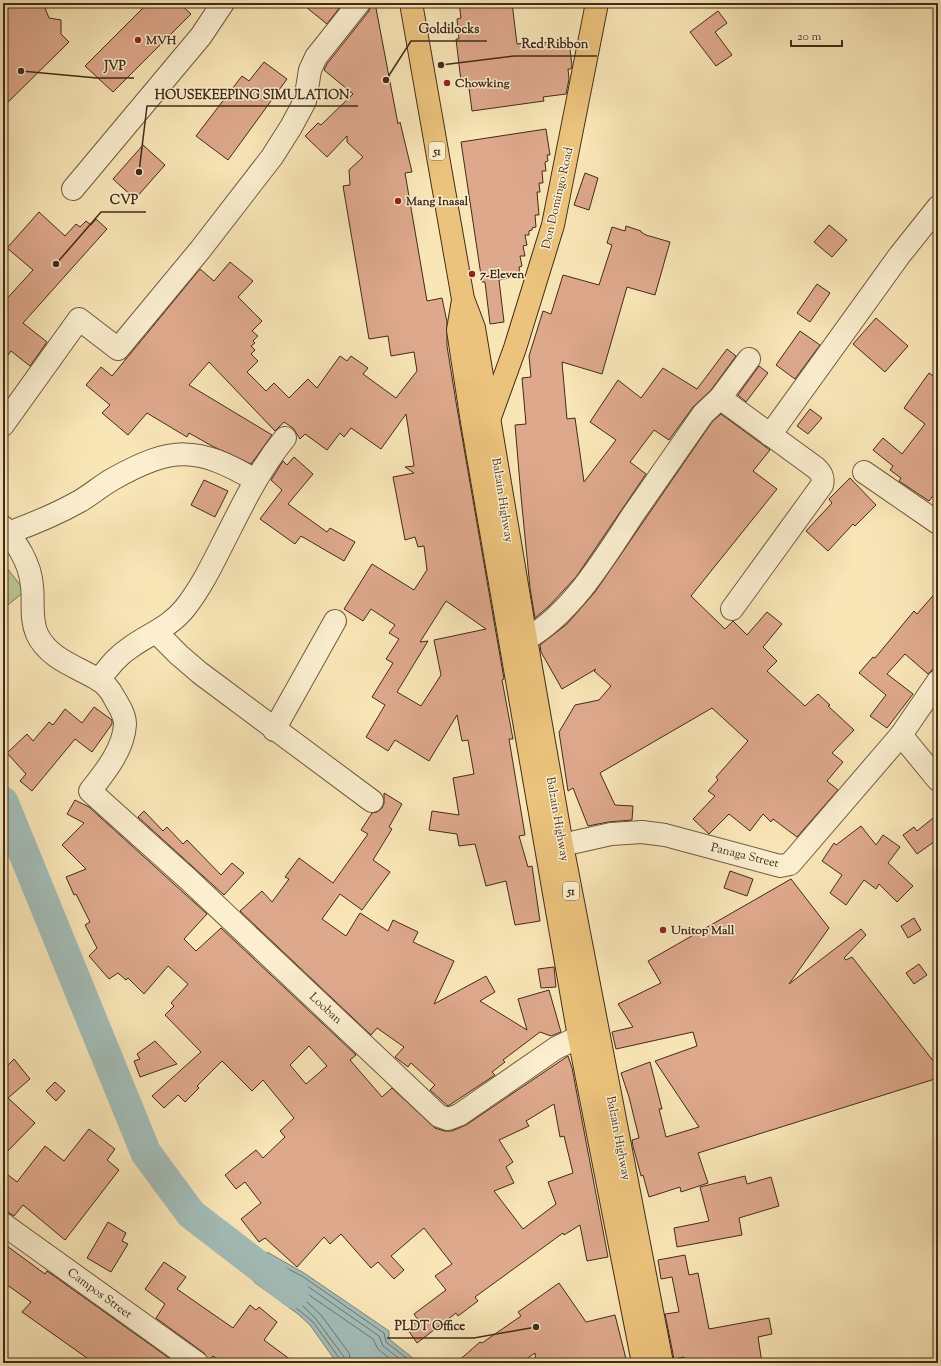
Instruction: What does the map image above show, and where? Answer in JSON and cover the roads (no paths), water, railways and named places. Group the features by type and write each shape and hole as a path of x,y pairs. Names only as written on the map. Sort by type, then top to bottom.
{"main road":[{"name":"Balzain Highway","path":"411,3 463,299 474,328 481,420 579,1037 643,1363"},
{"name":"Don Domingo Road","path":"481,420 515,348 553,225 597,3"},
{"name":"Balzain Highway","path":"481,420 526,639 562,844 662,1363"}],"street":[{"path":"73,189 201,36 223,3"},
{"path":"3,425 79,319 118,349 200,250 272,157 305,101 310,70 316,57 359,3"},
{"path":"770,434 899,256 938,207"},
{"path":"526,639 538,632 566,605 597,568 703,414 720,398 748,359"},
{"path":"720,398 816,468 822,476 822,485 732,608"},
{"path":"255,480 232,466 211,458 186,454 166,456 139,466 112,479 81,500 43,520 6,530 20,549 29,569 32,587 32,610 37,633 44,645 56,656 99,680 114,660 132,646 157,633 184,609 201,587 255,480 267,460 285,438"},
{"path":"864,472 938,523"},
{"path":"274,730 335,621"},
{"path":"157,633 190,664 274,730 372,801"},
{"name":"Looban","path":"99,680 111,691 121,708 125,724 121,742 109,767 90,791 188,879 443,1118 453,1118 459,1115 556,1048 579,1037"},
{"name":"Panaga Street","path":"562,844 611,834 642,832 665,835 780,866 790,864 900,735 938,681"},
{"path":"900,735 938,780"},
{"name":"Campos Street","path":"3,1224 197,1363"}],"water":[{"path":"267,1252 304,1273 389,1331 389,1339 419,1363 337,1363 310,1325 298,1314 254,1282"}],"waterway":[{"path":"3,802 146,1153 191,1214 294,1293"}],"place":[{"name":"MVH","path":"138,40"},
{"name":"Red Ribbon","path":"441,65"},
{"name":"JVP","path":"21,71"},
{"name":"Goldilocks","path":"386,80"},
{"name":"Chowking","path":"447,83"},
{"name":"HOUSEKEEPING SIMULATION","path":"139,172"},
{"name":"Mang Inasal","path":"398,201"},
{"name":"CVP","path":"56,264"},
{"name":"7-Eleven","path":"472,274"},
{"name":"Unitop Mall","path":"663,930"},
{"name":"PLDT Office","path":"536,1327"}]}
